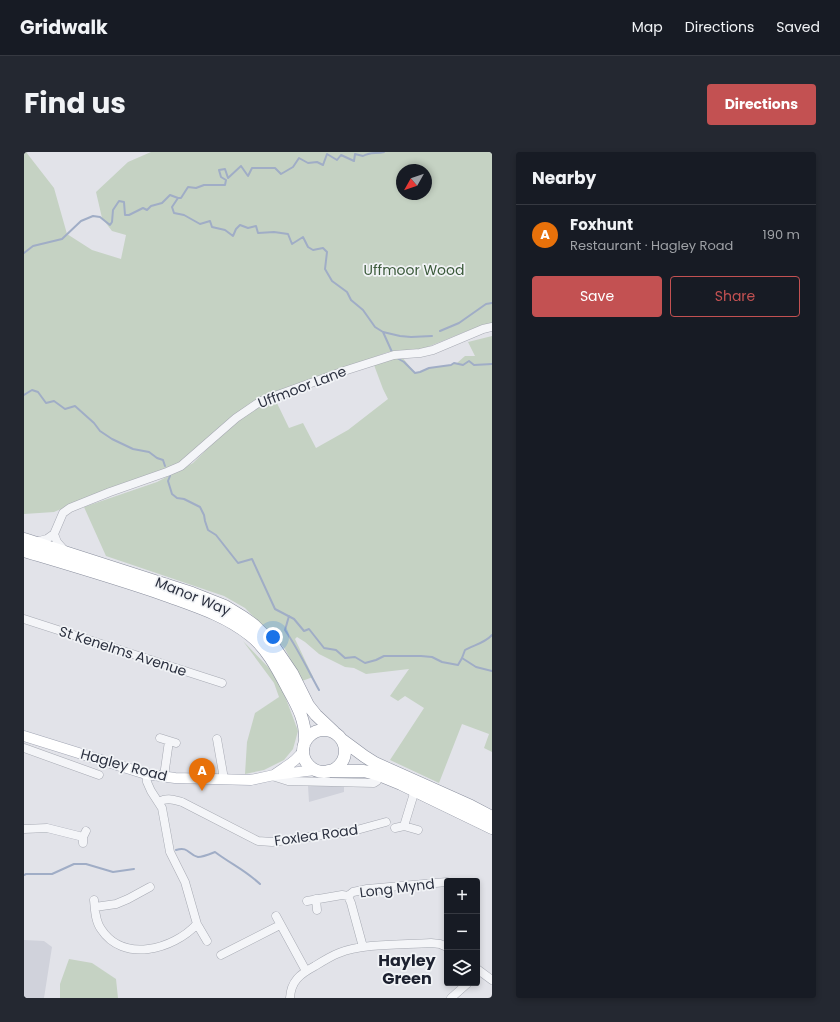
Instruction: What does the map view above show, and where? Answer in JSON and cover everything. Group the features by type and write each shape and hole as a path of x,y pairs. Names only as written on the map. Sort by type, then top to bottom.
{"highway":[{"name":"Manor Way","path":"29,540 192,593 225,606 254,625 271,642 292,673 308,705 337,735 364,756 375,762 492,816"},
{"name":"Manor Way","path":"24,551 142,587 190,604 226,619 251,636 275,665 295,702 303,719 306,732 304,746"},
{"path":"328,771 335,768 341,762 344,756 344,747 337,735 324,730 318,730 311,734 304,746 307,764 315,770 319,771 328,771 364,771 379,775 415,790 492,828"}],"main road":[{"name":"Hagley Road","path":"24,736 146,774 190,779 251,780 273,775 315,770"},
{"name":"Hagley Road","path":"273,775 301,754 304,746"}],"street":[{"name":"Uffmoor Lane","path":"54,534 63,513 70,508 181,466 236,418 261,401 394,355 420,354 483,329 492,328"},
{"path":"29,540 48,539 54,534 62,549 68,553"},
{"name":"St Kenelms Avenue","path":"24,619 222,683"},
{"path":"160,738 173,742 164,776"},
{"path":"217,739 224,779"},
{"name":"Hagley Road","path":"24,748 99,775"},
{"path":"75,766 78,753"},
{"path":"146,774 147,782 151,791 162,808 170,852 186,882 197,924 207,941"},
{"path":"273,775 288,781 374,783 377,781 379,775"},
{"path":"404,826 415,790"},
{"name":"Foxlea Road","path":"159,802 164,799 182,802 258,840 272,842 353,831 386,822"},
{"path":"395,828 404,826 418,830"},
{"path":"24,829 47,828 84,837"},
{"name":"Long Mynd","path":"348,896 353,892 367,889 444,882"},
{"path":"150,887 128,900 116,904 95,903 97,922 104,934 116,944 131,950 153,949 164,945 192,929 197,924"},
{"name":"Long Mynd","path":"307,901 342,894 348,896"},
{"name":"Long Mynd","path":"348,896 363,947"},
{"path":"316,899 317,910"},
{"path":"276,916 306,971"},
{"path":"221,955 280,925"},
{"path":"290,998 292,985 306,971 339,953 363,947 431,943 444,946"},
{"path":"480,972 492,980"},
{"path":"451,998 465,986"}],"shaded area":[{"path":"335,785 344,787 344,792 309,802 308,786"},
{"path":"24,940 44,941 52,947 44,998 24,998"}],"green space":[{"name":"Uffmoor Wood","path":"24,152 26,152 54,188 67,234 92,250 121,259 126,235 112,231 102,218 96,192 128,162 151,152 492,152 492,324 472,329 420,350 388,352 259,399 184,460 168,469 110,488 54,512 24,514"},
{"path":"492,336 492,752 484,748 489,734 462,724 439,783 390,760 424,708 405,696 398,701 390,696 409,669 366,674 354,668 345,667 319,654 297,637 295,639 313,677 302,681 285,649 245,608 224,596 106,556 84,507 157,482 193,463 223,433 260,405 275,399 289,428 303,423 316,448 348,430 388,399 374,365 394,357 402,357 415,373 429,368 451,365 457,363 465,356 475,356 468,342"},
{"path":"243,641 269,668 282,688 298,731 293,749 284,760 264,770 245,774 247,742 255,713 279,697 274,683"},
{"path":"69,959 92,963 116,979 118,998 60,998 60,984"}],"waterway":[{"path":"178,198 181,198 188,187 196,188 204,185 225,185 226,180 221,177 219,170 225,169 228,178 241,166 248,176 252,168 275,168 281,174 293,167 299,158 308,163 317,162 323,165 327,154 337,160 341,155 354,161 355,154 363,156 384,152"},
{"path":"24,253 33,246 62,239 81,221 93,216 100,217 110,225 112,222 113,210 119,201 124,202 125,215 129,215 143,208 147,210 151,206 162,203 170,195 178,198 172,207 174,213 184,215 200,224 210,221 212,227 225,230 233,236 236,229 240,225 248,228 256,226 258,233 274,232 288,234 292,244 303,237 308,247 313,250 323,248 327,252 325,269 332,281 347,292 351,300 363,310 375,327 383,332 400,336 432,336"},
{"path":"440,331 459,323 486,304 492,303"},
{"path":"383,332 392,352"},
{"path":"397,358 404,362 415,373 429,368 451,365 454,363 463,365 469,361 474,365 492,364"},
{"path":"24,395 32,390 38,392 46,403 54,401 65,409 75,406 94,423 100,431 112,439 133,449 149,452 157,458 163,460 165,466"},
{"path":"170,476 168,481 172,494 177,498 184,499 200,507 208,530 216,535 238,563 252,559 275,609 294,619 304,631 309,629 324,648 336,650 345,658 355,657 365,663 384,656 421,656 432,657 442,662 458,665 465,650 483,642 492,635"},
{"path":"289,616 285,630 299,652 319,690"},
{"path":"462,658 476,667 492,671"},
{"path":"176,850 184,849 198,857 215,852 260,884"},
{"path":"24,875 52,874 74,864 86,864 113,872 134,869"}],"place":[{"name":"Foxhunt","path":"202,791"}],"district":[{"name":"Hayley Green","path":"407,969"}]}
